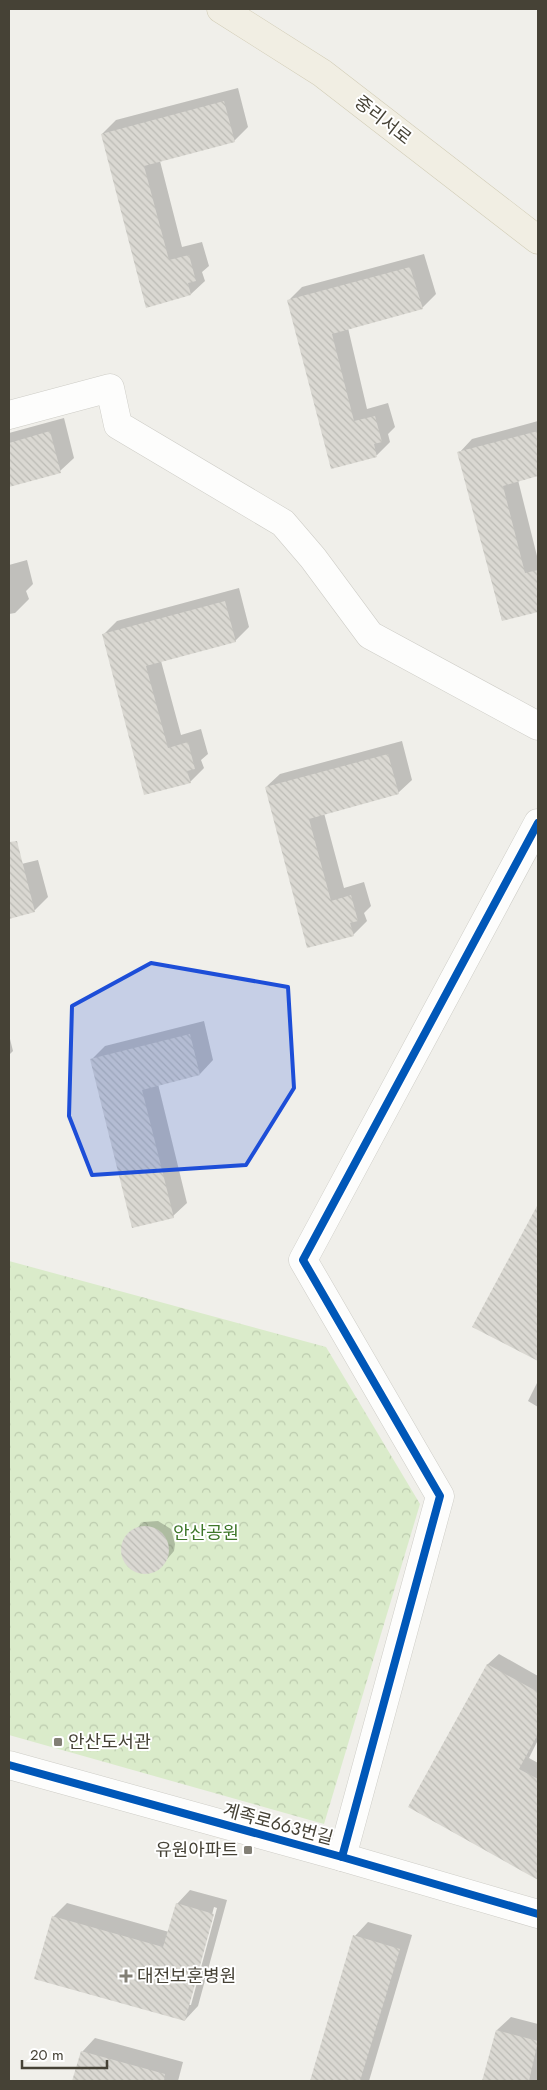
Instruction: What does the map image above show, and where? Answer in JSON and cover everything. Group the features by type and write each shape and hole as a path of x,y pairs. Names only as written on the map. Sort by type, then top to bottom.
{"main road":[{"name":"중리서로","path":"221,9 322,73 538,240"}],"street":[{"path":"9,415 110,388 118,425 283,522 313,558 370,635 538,726"},
{"path":"342,1857 440,1496 303,1260 538,823"},
{"name":"계족로663번길","path":"9,1766 342,1857 538,1914"}],"highlighted area":[{"path":"151,963 288,987 294,1088 246,1165 92,1175 69,1116 72,1006"}],"green space":[{"name":"안산공원","path":"9,1261 326,1347 420,1504 324,1824 9,1735"}],"building":[{"path":"224,101 235,142 144,166 169,260 189,255 196,281 188,283 191,295 146,308 101,134"},
{"path":"410,267 423,309 332,334 354,421 375,416 382,442 374,444 377,457 331,469 287,300"},
{"path":"50,431 61,473 9,487 9,443"},
{"path":"538,431 538,476 503,486 525,573 538,570 538,612 502,621 457,452"},
{"path":"225,601 236,642 146,666 168,748 188,742 195,769 187,771 191,783 144,795 102,634"},
{"path":"388,754 399,794 309,819 331,901 351,895 358,921 350,923 354,936 307,948 265,787"},
{"path":"17,841 35,912 9,919 9,842"},
{"path":"190,1034 200,1075 142,1090 174,1218 132,1228 90,1059"},
{"path":"538,1204 538,1361 472,1327"},
{"path":"140,1526 150,1526 162,1533 169,1545 169,1555 162,1567 150,1574 140,1574 132,1570 125,1563 121,1555 121,1545 125,1537 132,1530"},
{"path":"487,1664 538,1692 538,1734 519,1769 538,1779 538,1880 408,1807"},
{"path":"176,1903 214,1914 185,2021 34,1979 52,1916 163,1947"},
{"path":"353,1935 400,1949 360,2081 310,2081"},
{"path":"496,2030 538,2041 529,2081 482,2081"},
{"path":"81,2051 165,2074 164,2081 72,2081"}],"cycle path":[{"path":"342,1857 440,1496 303,1260 538,823"},
{"path":"9,1765 342,1857 538,1914"}],"place":[{"name":"안산도서관","path":"58,1742"},
{"name":"유원아파트","path":"248,1850"},
{"name":"대전보훈병원","path":"126,1976"}]}
